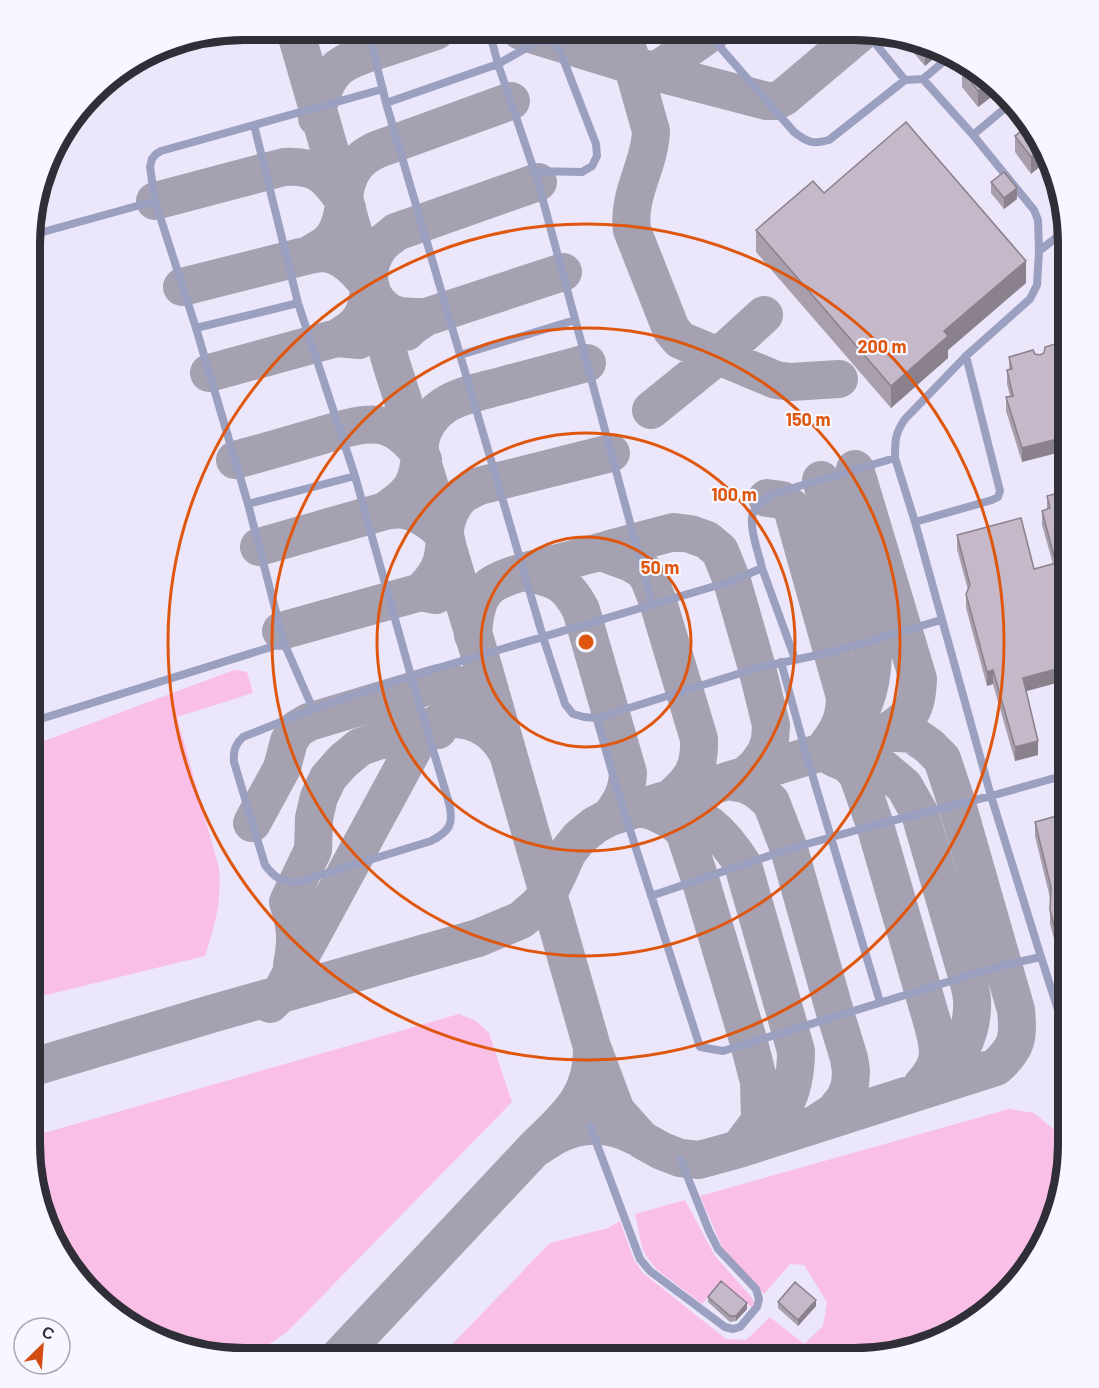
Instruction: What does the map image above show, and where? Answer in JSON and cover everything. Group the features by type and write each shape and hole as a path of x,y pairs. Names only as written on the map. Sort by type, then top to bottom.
{"lane":[{"path":"714,40 794,132 805,140 817,144 830,140 904,81 923,79 944,61"},
{"path":"371,41 386,103 543,637 565,704 573,714 597,718 757,668 832,652 942,621"},
{"path":"492,41 541,193 652,604"},
{"path":"873,41 904,81"},
{"path":"386,103 498,64 535,43 553,42 560,51 596,144 597,156 592,166 582,172 533,171"},
{"path":"923,79 973,135 1034,210 1038,220 1037,285 1030,299 966,356 905,419 898,429 895,440 895,458 991,796 1058,1010"},
{"path":"313,709 284,643 248,504 196,328 155,201 150,167 152,159 161,151 383,89"},
{"path":"973,135 1006,108"},
{"path":"254,125 298,303 355,476 411,676 452,817 449,827 442,836 431,841 294,882 272,875 265,865 234,762 233,752 236,744 243,737 313,709 411,676 732,581 762,568"},
{"path":"41,233 155,201"},
{"path":"1039,251 1058,237"},
{"path":"196,328 298,303"},
{"path":"460,355 575,320"},
{"path":"915,522 992,500 998,497 1000,491 966,356"},
{"path":"795,659 762,568 751,522 753,512 772,494 895,458"},
{"path":"248,504 355,476"},
{"path":"40,719 284,643"},
{"path":"781,662 880,1002"},
{"path":"597,718 621,802 700,1047 723,1052 880,1002 1004,965 1041,957"},
{"path":"651,896 789,849 1058,777"},
{"path":"590,1126 640,1259 650,1271 725,1327 733,1329 740,1327 757,1307 759,1299 756,1289 718,1249 680,1158"}],"shaded area":[{"path":"234,670 247,672 253,693 177,717 219,868 217,913 205,956 40,997 40,743"},
{"path":"459,1014 476,1021 489,1033 512,1102 287,1332 265,1347 204,1344 179,1337 142,1320 100,1288 68,1246 56,1222 47,1197 42,1170 40,1134"},
{"path":"1009,1109 1034,1113 1058,1135 1055,1184 1043,1222 1031,1246 999,1288 979,1305 957,1320 920,1337 895,1344 868,1347 450,1347 550,1243 608,1228 620,1221 634,1260 643,1273 726,1339 746,1340 770,1317 804,1344 823,1326 827,1302 804,1265 790,1264 764,1294 723,1249 700,1196"},
{"path":"685,1200 715,1256 753,1299 754,1309 720,1282 702,1304 656,1269 643,1251 635,1214"}],"building":[{"path":"964,72 983,87 978,91"},
{"path":"906,122 1026,261 944,331 948,336 891,386 756,230 813,181 824,193"},
{"path":"1023,130 1036,153 1031,157 1015,136"},
{"path":"1004,172 1017,188 1004,198 991,182"},
{"path":"1058,343 1058,439 1022,448 1006,397 1013,396 1007,370 1012,369 1009,357 1033,350 1035,354 1040,355 1044,353 1045,347"},
{"path":"1058,493 1058,669 1023,678 1038,741 1015,747 993,670 987,672 966,594 970,585 957,535 1021,518 1034,569 1056,563 1042,511 1050,508 1047,496"},
{"path":"1058,816 1058,939 1050,910 1051,887 1035,822"},
{"path":"721,1281 747,1303 736,1316 730,1316 708,1297"},
{"path":"795,1282 816,1300 798,1320 778,1302"}],"taxiway":[{"path":"552,40 648,70 659,69 700,40"},
{"path":"621,40 629,53 651,131 650,144 633,205 632,230 671,329 680,340 776,380 791,382 839,379"},
{"path":"648,70 767,101 776,101 784,97 852,40"},
{"path":"298,41 548,894"},
{"path":"317,118 323,91 339,67 360,56 406,41"},
{"path":"347,208 345,195 350,174 363,158 376,150 511,101"},
{"path":"155,201 284,167 313,170 326,179 344,201 342,217 333,238 309,255"},
{"path":"426,317 393,314 377,301 372,293 369,275 374,256 381,245 396,232 538,182"},
{"path":"182,287 309,255 331,254 350,264 369,285 367,303 362,317 352,328 337,338"},
{"path":"406,332 426,317 563,272"},
{"path":"651,410 730,346 764,315"},
{"path":"209,373 337,338 359,340"},
{"path":"423,460 420,445 424,430 433,416 450,402 477,392 587,363"},
{"path":"235,460 355,426 371,424 385,426 402,435 420,454 412,487 385,511"},
{"path":"447,543 445,531 450,512 461,496 467,492 479,486 611,453"},
{"path":"855,469 918,679 912,711 887,732"},
{"path":"767,498 782,500 792,508 845,697 844,713 839,726 823,751 845,733 858,716 867,697 873,655 821,480"},
{"path":"259,547 385,511 409,511 439,529 445,540 440,567 421,592"},
{"path":"473,635 478,603 484,593 494,584 511,576 674,532 690,534 707,540 720,551 732,581 771,725 766,752 745,776"},
{"path":"609,555 643,570 649,579 699,739 698,758 693,773 684,786 670,799"},
{"path":"524,572 558,582 570,593 581,610 628,773 623,797 610,817"},
{"path":"281,631 421,592 436,595"},
{"path":"252,823 282,768 289,741 297,729 309,722 439,683 458,685 477,692 487,701 497,717"},
{"path":"270,1004 280,994 423,734 431,727 447,720 470,721 491,732 507,752"},
{"path":"292,965 295,934 288,902 313,850 314,818 319,797 328,778 360,747 416,728 438,730"},
{"path":"887,732 912,734 942,759 1016,1010 1015,1042 996,1067 739,1149 699,1160 680,1158 642,1140 616,1111 592,1047 548,894 568,852 579,838 610,817 887,732"},
{"path":"835,747 865,757 904,786 920,814 968,979 972,1012 966,1037 962,1048 948,1069 930,1088"},
{"path":"826,753 846,763 857,773 875,825 933,1025 938,1057 933,1070 922,1085"},
{"path":"727,781 745,784 757,790 771,802 789,849 849,1058 850,1085 845,1098 834,1112 817,1123"},
{"path":"663,806 689,814 710,826 727,843 743,865 796,1051 793,1081 782,1110 770,1125 739,1149 760,1121 759,1082 684,831 673,821 642,808 663,806"},
{"path":"40,1065 478,938 521,920 548,894"},
{"path":"592,1047 588,1080 582,1093 566,1116 533,1150 557,1135 586,1126 616,1129 635,1136"},
{"path":"348,1347 533,1150"}]}
